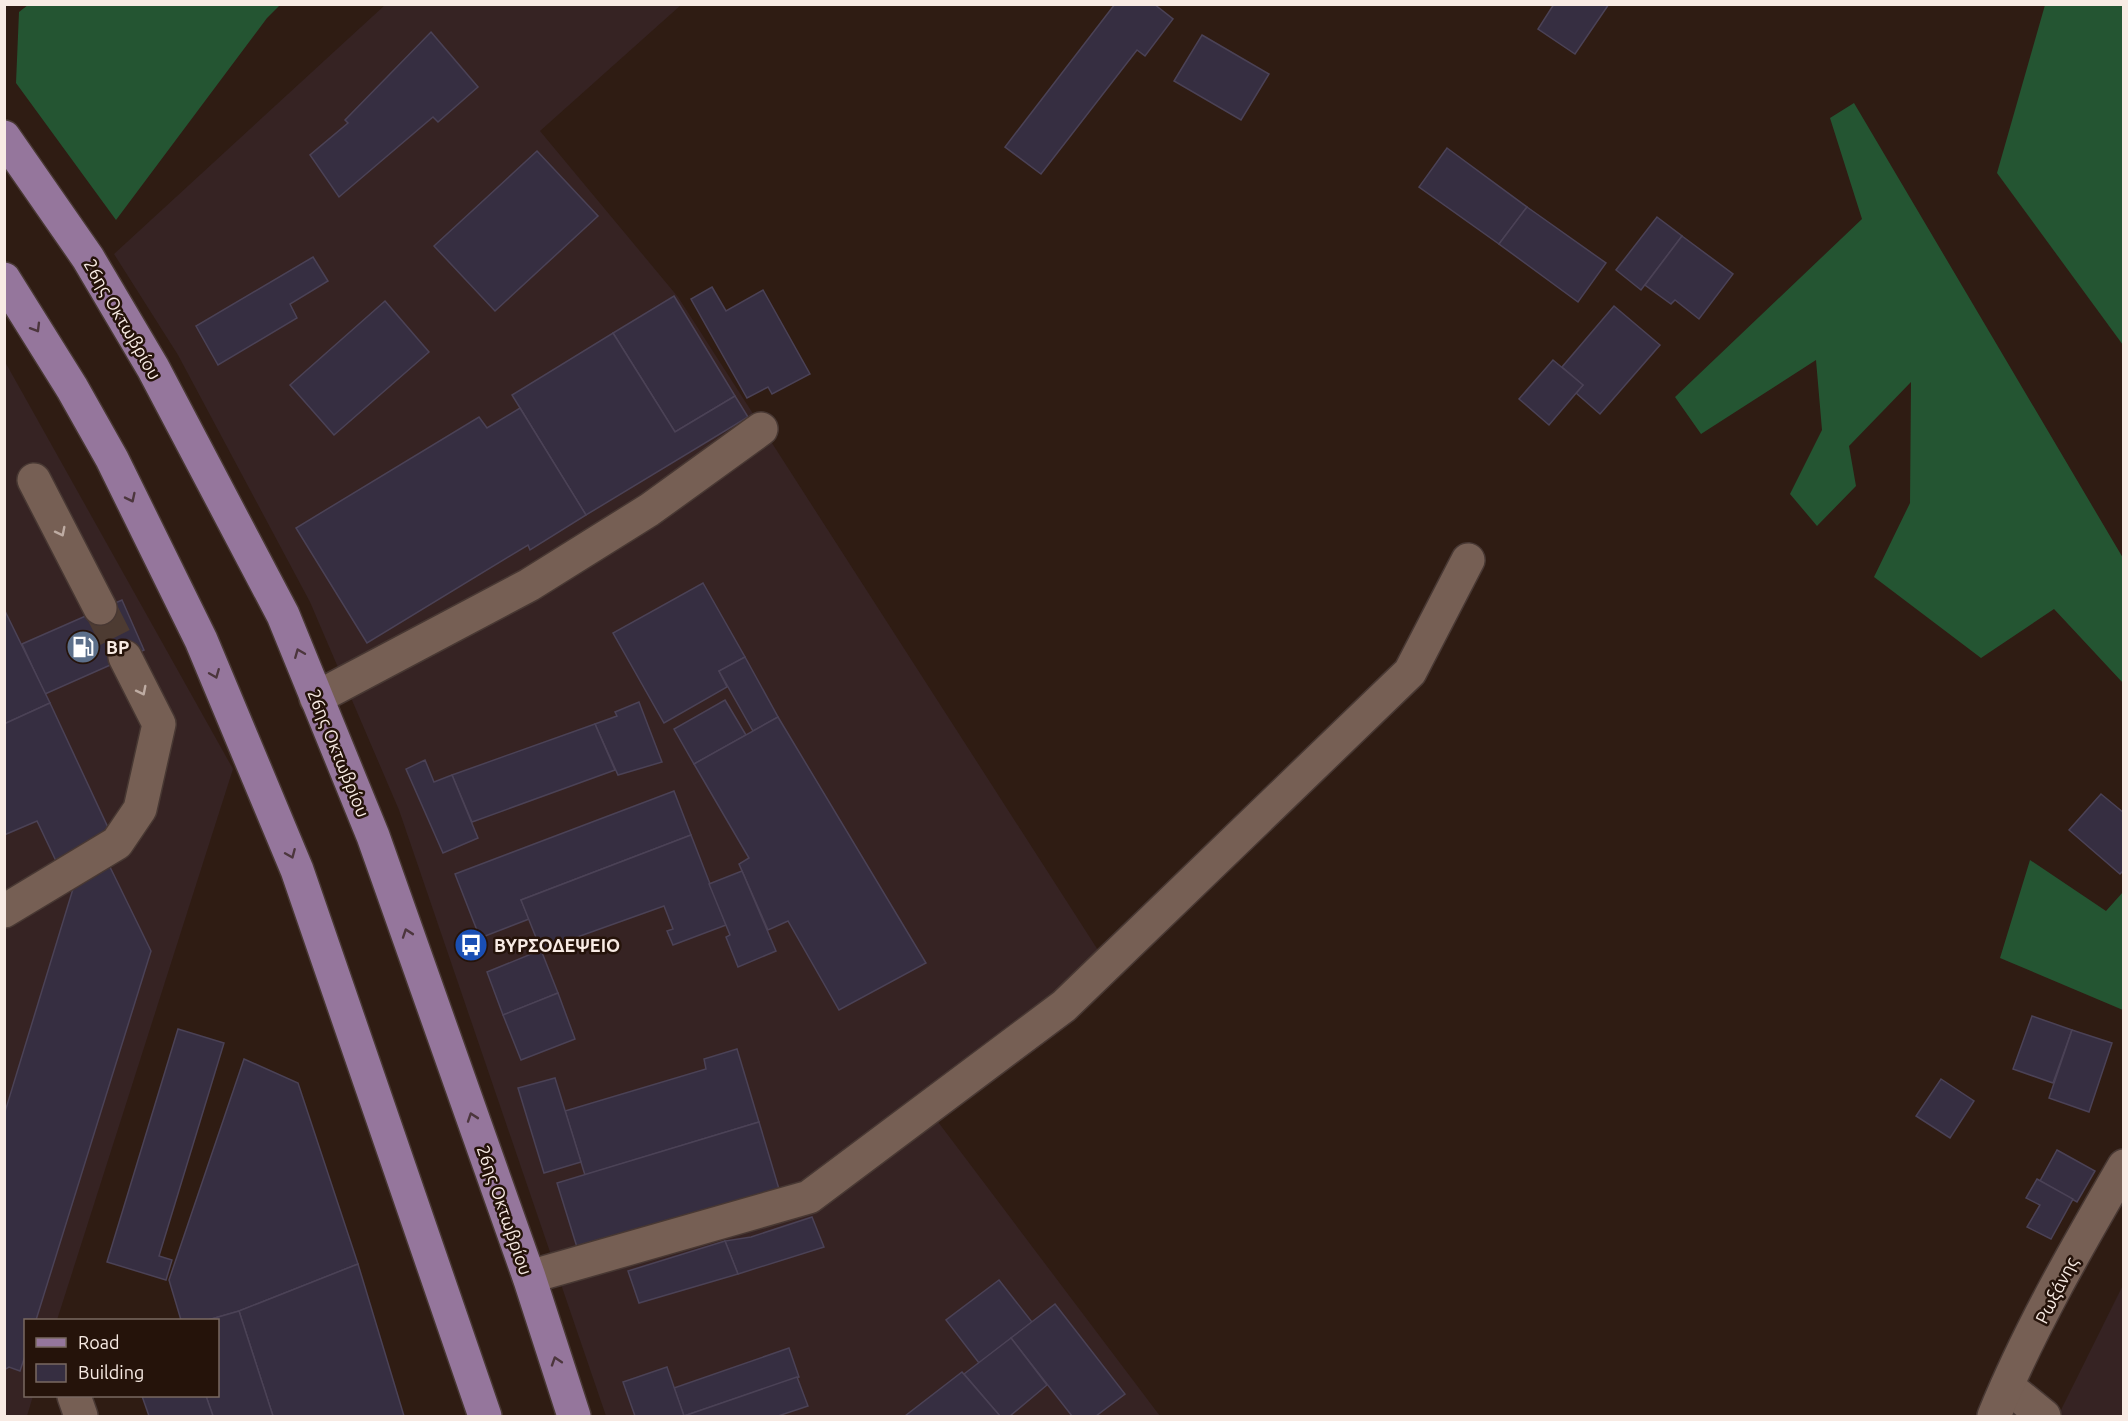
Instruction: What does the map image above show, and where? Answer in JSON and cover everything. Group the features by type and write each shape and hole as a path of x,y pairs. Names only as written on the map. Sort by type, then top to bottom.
{"main road":[{"name":"26ης Οκτωβρίου","path":"4,137 87,258 153,368 283,615 373,836 529,1277 574,1416"},
{"path":"4,279 72,388 112,459 201,640 297,870 485,1416"}],"street":[{"path":"316,698 529,585 649,510 761,429"},
{"path":"34,480 100,608"},
{"path":"529,1277 809,1197 1065,1006 1410,672 1468,560"},
{"path":"4,911 117,843 140,809 159,724 125,657"},
{"name":"Ρωξάνης","path":"1994,1416 2007,1386 2090,1225 2124,1166"},
{"path":"2007,1386 2044,1416"},
{"path":"75,1397 81,1416"}],"shaded area":[{"path":"385,5 681,5 540,131 678,297 1105,961 920,1098 1160,1416 606,1416 399,810 310,602 178,355 114,254"},
{"path":"4,360 233,769 57,1319 24,1319 24,1397 33,1397 27,1416 4,1416"},
{"path":"2123,1285 2123,1416 2058,1416"}],"green space":[{"path":"28,5 280,5 267,18 116,220 16,83 19,12"},
{"path":"2045,5 2123,5 2123,345 1997,173"},
{"path":"1854,103 2123,558 2123,683 2054,609 1981,658 1874,577 1910,503 1911,382 1849,446 1856,486 1817,526 1790,494 1822,430 1816,360 1701,434 1675,397 1862,219 1830,118"},
{"path":"2030,860 2106,911 2123,892 2123,1010 2000,958"}],"building":[{"path":"1115,4 1154,4 1173,19 1145,56 1137,50 1041,174 1005,147"},
{"path":"1554,4 1609,4 1575,54 1538,29"},
{"path":"431,32 478,87 438,122 433,117 339,197 310,155 348,123 345,120"},
{"path":"1202,35 1269,74 1241,120 1174,81"},
{"path":"1447,148 1527,207 1499,244 1419,187"},
{"path":"537,151 598,216 495,311 434,246"},
{"path":"1527,207 1606,263 1578,302 1499,244"},
{"path":"1657,217 1682,236 1641,290 1616,270"},
{"path":"1682,236 1733,274 1699,319 1675,300 1671,304 1645,285"},
{"path":"313,257 328,281 290,304 297,318 218,365 196,326"},
{"path":"712,287 726,311 763,290 810,374 772,394 768,387 747,398 691,299"},
{"path":"674,296 735,396 675,432 613,333"},
{"path":"385,301 429,352 334,435 290,385"},
{"path":"1614,306 1660,345 1600,414 1576,393 1583,385 1562,367"},
{"path":"613,333 675,432 735,396 748,417 586,515 512,395"},
{"path":"1553,360 1583,385 1549,425 1519,399"},
{"path":"520,408 586,515 530,550 528,545 367,643 296,528 479,417 487,428"},
{"path":"703,583 745,657 719,671 727,687 664,723 613,633"},
{"name":"BP","path":"122,600 144,650 45,694 22,644"},
{"path":"4,609 50,703 4,724"},
{"path":"745,657 778,717 753,731 719,671"},
{"path":"725,700 746,735 694,764 674,729"},
{"path":"639,702 662,762 618,775 595,724 617,716 615,712"},
{"path":"50,703 111,834 56,861 37,821 4,835 4,724"},
{"path":"778,717 926,963 839,1010 788,921 768,930 739,864 749,858 694,764"},
{"path":"595,724 615,770 472,822 452,775"},
{"path":"425,760 434,782 452,775 478,838 443,853 406,769"},
{"path":"674,791 691,835 521,900 529,919 480,938 455,874"},
{"path":"2101,794 2124,813 2124,870 2120,874 2069,830"},
{"path":"691,835 726,925 673,945 667,931 673,929 664,906 541,950 521,900"},
{"path":"110,867 151,951 36,1319 24,1319 24,1359 20,1371 9,1367 4,1370 4,1115 76,879"},
{"path":"742,871 776,951 738,967 726,937 730,935 709,884"},
{"path":"541,950 558,993 503,1015 487,972"},
{"path":"558,993 575,1039 521,1060 503,1015"},
{"path":"2032,1016 2072,1030 2053,1083 2013,1069"},
{"path":"178,1029 224,1043 159,1256 172,1260 166,1280 107,1262"},
{"path":"2072,1030 2112,1043 2089,1112 2049,1098"},
{"path":"737,1049 759,1122 585,1175 565,1111 706,1069 704,1059"},
{"path":"244,1059 298,1083 358,1264 239,1311 211,1319 181,1319 169,1280"},
{"path":"555,1078 581,1162 544,1173 518,1088"},
{"path":"1941,1079 1974,1101 1950,1138 1916,1116"},
{"path":"759,1122 782,1199 581,1260 557,1183"},
{"path":"2057,1150 2095,1171 2077,1202 2040,1181"},
{"path":"2037,1179 2073,1199 2051,1239 2027,1227 2040,1205 2026,1198"},
{"path":"812,1217 824,1247 738,1274 725,1241 751,1237"},
{"path":"725,1241 738,1274 639,1303 628,1271"},
{"path":"358,1264 404,1416 273,1416 239,1311"},
{"path":"999,1280 1032,1322 979,1363 946,1320"},
{"path":"1055,1304 1125,1394 1096,1416 1072,1416 1011,1338"},
{"path":"239,1311 273,1416 213,1416 206,1397 219,1397 219,1319 211,1319"},
{"path":"1011,1338 1047,1385 1010,1416 1000,1416 964,1374"},
{"path":"789,1348 799,1377 684,1416 674,1388"},
{"path":"667,1367 684,1416 635,1416 623,1382"},
{"path":"962,1372 1000,1416 905,1416"},
{"path":"797,1377 808,1406 778,1416 684,1416"},
{"path":"142,1397 206,1397 213,1416 149,1416"}],"tunnel":[{"path":"100,608 125,657"}],"place":[{"name":"BP","path":"83,647"},
{"name":"ΒΥΡΣΟΔΕΨΕΙΟ","path":"471,945"}]}
